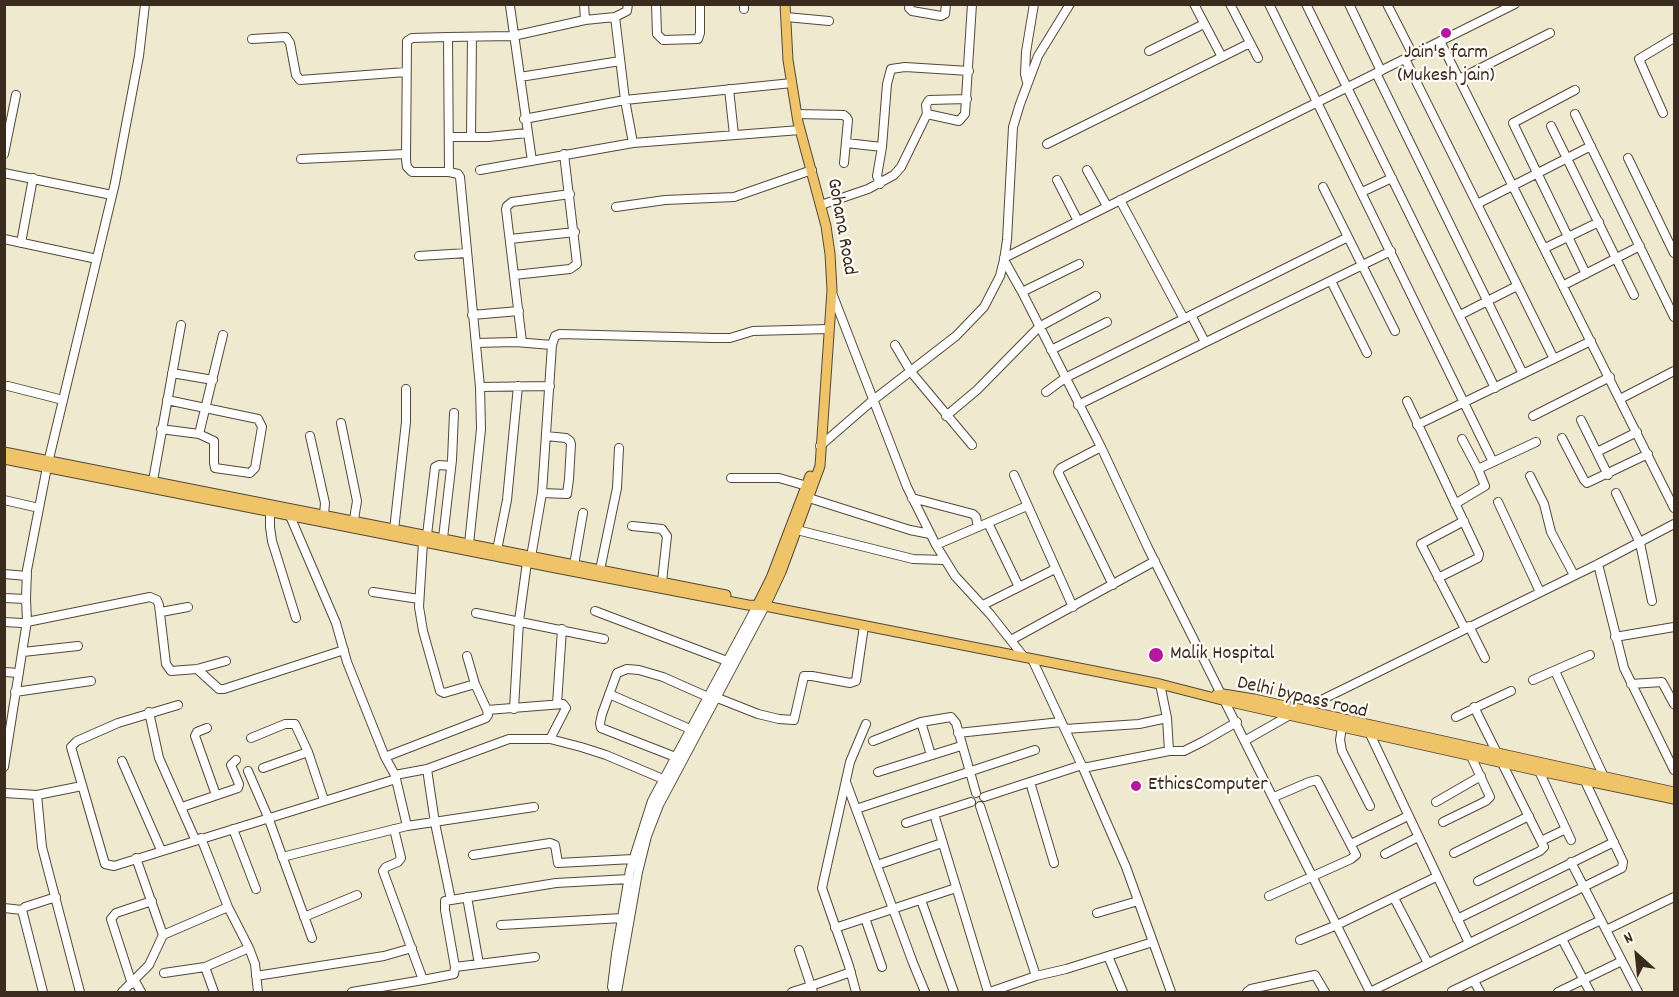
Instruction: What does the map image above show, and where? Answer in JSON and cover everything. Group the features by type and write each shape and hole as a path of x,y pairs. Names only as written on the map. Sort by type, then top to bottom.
{"main road":[{"name":"Gohana Road","path":"785,4 797,114 821,205 831,254 832,293 819,457"},
{"path":"4,452 48,464 425,538 748,605 759,605"},
{"path":"759,605 819,457"},
{"path":"759,605 781,572 820,466 819,457"},
{"path":"4,459 48,464"},
{"path":"152,484 290,516 324,515 353,525 394,530 425,538 442,538 497,550 529,560 600,570 711,591 759,605"},
{"name":"Delhi bypass road","path":"759,605 1211,695 1301,710 1500,758 1614,782 1674,799"},
{"name":"Delhi bypass road","path":"1224,697 1342,727 1470,754 1500,758"},
{"name":"Delhi bypass road","path":"1583,776 1604,777 1614,782"},
{"name":"Delhi bypass road","path":"1637,788 1674,792"}],"street":[{"path":"4,767 5,749 23,652 27,621 27,576 39,508 112,195 139,56 145,4"},
{"path":"584,4 585,20"},
{"path":"469,544 481,429 480,387 460,177 458,174 449,172 412,172 407,167 406,45 408,40 513,36 585,20 615,17 627,12 628,4"},
{"path":"657,4 657,33 663,40 698,39 700,4"},
{"path":"910,4 909,8 912,11 940,16 945,14 946,4"},
{"path":"927,114 959,121 964,114 967,99 972,4"},
{"path":"1027,82 1026,52 1034,4"},
{"path":"820,447 872,401 956,336 984,307 1000,276 1004,259 1013,127 1038,56 1070,4"},
{"path":"1194,4 1222,57"},
{"path":"1230,4 1258,58"},
{"path":"1269,4 1493,462"},
{"path":"1306,4 1495,388"},
{"path":"1349,4 1523,374"},
{"path":"1387,4 1477,204 1554,359"},
{"path":"1004,259 1515,4"},
{"path":"510,6 532,161"},
{"path":"615,17 633,143"},
{"path":"786,17 829,21"},
{"path":"1149,51 1204,24"},
{"path":"1460,79 1550,33"},
{"path":"252,39 286,37 290,43 296,75 300,80 406,72"},
{"path":"448,37 449,172"},
{"path":"471,137 472,37"},
{"path":"1663,112 1639,59 1674,38"},
{"path":"1440,41 1674,508"},
{"path":"1047,144 1250,43"},
{"path":"520,77 621,61"},
{"path":"880,184 877,176 882,147 887,84 891,69 896,67 969,71"},
{"path":"525,119 625,99 792,83"},
{"path":"729,89 734,135"},
{"path":"1575,90 1513,123 1586,274"},
{"path":"4,154 16,94"},
{"path":"821,205 880,184 894,175 901,167 927,114 926,105 929,100 967,99"},
{"path":"797,114 844,116 848,120 844,163"},
{"path":"1575,114 1674,316"},
{"path":"1551,126 1634,295"},
{"path":"480,170 633,143 800,130"},
{"path":"449,137 527,134"},
{"path":"846,143 882,147"},
{"path":"1477,204 1591,147"},
{"path":"301,159 406,154"},
{"path":"514,275 573,267 578,261 564,154"},
{"path":"1628,158 1674,253"},
{"path":"615,207 665,200 734,196 812,170"},
{"path":"1087,170 1107,206"},
{"path":"4,173 112,195"},
{"path":"21,243 33,178"},
{"path":"1362,192 1392,178"},
{"path":"1057,180 1078,221"},
{"path":"1323,187 1395,331"},
{"path":"522,342 506,210 508,204 570,194"},
{"path":"1120,200 1187,317 1205,342"},
{"path":"1545,248 1599,222"},
{"path":"510,239 575,232"},
{"path":"1046,392 1065,378 1348,237"},
{"path":"4,239 97,259"},
{"path":"1564,285 1640,246"},
{"path":"1078,405 1391,251"},
{"path":"419,256 467,253"},
{"path":"1004,259 1101,447 1155,561 1370,992 1622,868 1623,862 1583,776"},
{"path":"1022,292 1079,264"},
{"path":"1331,281 1367,353"},
{"path":"1460,315 1517,285"},
{"path":"832,293 872,401 912,498 930,534 955,576 1028,658 1063,725 1126,867 1169,992"},
{"path":"946,416 978,390 1039,327 1096,296"},
{"path":"472,315 519,311"},
{"path":"1051,350 1107,322"},
{"path":"152,484 181,325"},
{"path":"514,709 519,621 542,493 554,337 560,334 730,338 753,331 829,329"},
{"path":"199,434 223,335"},
{"path":"1417,425 1592,341"},
{"path":"476,343 522,342 552,345"},
{"path":"895,345 911,372 972,445"},
{"path":"1620,399 1674,371"},
{"path":"172,373 213,380"},
{"path":"1533,416 1610,377"},
{"path":"8,386 63,400"},
{"path":"497,550 507,500 518,386"},
{"path":"480,387 550,386"},
{"path":"394,530 406,422 406,389"},
{"path":"161,429 199,434 214,441 215,468 250,473 254,471 262,427 260,421 167,400"},
{"path":"1407,401 1464,520 1479,557 1438,578"},
{"path":"442,538 451,466 454,413"},
{"path":"1581,420 1608,475"},
{"path":"341,423 357,501 353,525"},
{"path":"1597,452 1637,432"},
{"path":"310,436 324,503 324,515"},
{"path":"542,493 567,494 569,479 570,441 566,438 546,436"},
{"path":"1562,438 1586,483 1591,483 1648,454"},
{"path":"1455,504 1485,486 1462,439"},
{"path":"1478,470 1536,442"},
{"path":"1101,447 1061,468 1058,472 1113,585"},
{"path":"600,570 616,488 619,448"},
{"path":"451,466 435,467 419,599 423,631 440,691 444,693 475,684"},
{"path":"1014,475 1073,607"},
{"path":"1530,476 1544,504 1551,532 1574,575"},
{"path":"731,478 779,478 807,486"},
{"path":"1616,493 1640,543 1652,601"},
{"path":"809,498 910,530 930,534"},
{"path":"912,498 973,514 978,527"},
{"path":"4,500 39,508"},
{"path":"1498,502 1540,592"},
{"path":"936,545 1027,506"},
{"path":"270,512 272,541 296,618"},
{"path":"574,566 584,513"},
{"path":"290,516 336,623 346,663 395,777 407,826"},
{"path":"1464,520 1421,544 1438,578 1485,658"},
{"path":"988,523 1019,587"},
{"path":"1301,710 1598,564 1674,524"},
{"path":"632,526 662,530 667,536 662,582"},
{"path":"797,530 913,559 944,560"},
{"path":"1011,640 1155,561"},
{"path":"1598,564 1624,668 1674,770"},
{"path":"983,605 1055,569"},
{"path":"4,574 27,576"},
{"path":"373,592 419,599"},
{"path":"4,622 22,623 150,597 157,600 161,612 166,664 169,669 175,672 197,669 226,661"},
{"path":"4,598 26,599"},
{"path":"615,993 647,836 690,729 712,697 727,661 759,605"},
{"path":"615,993 612,987 629,879 633,859 652,801 663,779 679,758 759,605"},
{"path":"161,612 188,608"},
{"path":"595,611 727,661"},
{"path":"476,613 604,639"},
{"path":"679,758 601,728 600,723 617,673 627,669 639,670 758,714 794,720 804,676 850,683 856,681 864,626"},
{"path":"1615,636 1674,627"},
{"path":"557,704 562,629"},
{"path":"23,652 78,646"},
{"path":"197,669 219,689 224,689 344,650"},
{"path":"385,757 486,718 488,713 475,684 467,656"},
{"path":"1533,680 1590,656"},
{"path":"1555,671 1604,777"},
{"path":"4,672 19,672"},
{"path":"15,692 92,681"},
{"path":"1631,684 1662,682 1674,704"},
{"path":"1160,684 1167,718 1170,751"},
{"path":"1456,717 1511,691"},
{"path":"609,694 690,729"},
{"path":"487,710 563,704 566,708 550,740"},
{"path":"178,705 118,723 74,744 71,750 105,864 114,866 395,777 427,769 509,739 550,740 606,755 663,779"},
{"path":"1474,708 1544,847 1478,881"},
{"path":"150,712 159,758 249,948 255,964 258,993"},
{"path":"1246,741 1290,715"},
{"path":"873,741 921,722 951,717 956,723 976,793"},
{"path":"958,733 1063,725 1139,724 1167,718"},
{"path":"921,722 932,755"},
{"path":"984,797 1082,766 1170,751 1184,751 1237,722"},
{"path":"251,738 285,724 295,724 308,752 324,800"},
{"path":"856,993 851,972 823,894 822,881 850,762 866,724"},
{"path":"1342,727 1340,740 1342,751 1370,806"},
{"path":"207,728 197,732 195,736 216,795"},
{"path":"1369,732 1436,877 1469,942"},
{"path":"878,772 961,746"},
{"path":"856,809 1035,750"},
{"path":"263,768 308,752"},
{"path":"1443,822 1490,797 1470,754"},
{"path":"182,807 240,786 231,765 236,760"},
{"path":"122,761 161,850"},
{"path":"1541,767 1570,840"},
{"path":"427,769 435,823 451,900"},
{"path":"248,771 268,817 312,938"},
{"path":"1436,802 1481,776"},
{"path":"1269,896 1356,855 1317,780 1274,797"},
{"path":"846,781 925,993"},
{"path":"1030,782 1054,863"},
{"path":"4,793 37,795 82,786"},
{"path":"976,793 984,797"},
{"path":"971,802 972,796 976,793"},
{"path":"37,795 40,813 39,835 80,993"},
{"path":"980,806 984,802 984,797"},
{"path":"971,802 975,806 980,806"},
{"path":"906,823 971,802"},
{"path":"980,806 1036,976"},
{"path":"282,857 407,826 534,807"},
{"path":"934,814 989,993 1036,976 1153,942"},
{"path":"1351,844 1408,816"},
{"path":"1454,854 1529,816"},
{"path":"233,829 256,889"},
{"path":"394,829 401,858 383,871 423,980"},
{"path":"1541,841 1566,830"},
{"path":"1385,854 1418,837"},
{"path":"1457,919 1614,842"},
{"path":"473,855 550,843 555,845 558,863 633,859"},
{"path":"877,865 942,843"},
{"path":"136,858 163,935"},
{"path":"1571,862 1638,993"},
{"path":"1300,940 1337,926 1436,877"},
{"path":"352,993 456,973 444,903 451,900 556,883 629,879"},
{"path":"835,928 956,888"},
{"path":"304,917 357,896"},
{"path":"4,908 22,910 56,897"},
{"path":"467,897 479,964"},
{"path":"1606,930 1674,897"},
{"path":"1394,898 1428,963"},
{"path":"921,900 954,993"},
{"path":"141,993 133,982 111,919 117,913 152,901"},
{"path":"1096,913 1138,901"},
{"path":"122,993 149,965 163,935 228,907"},
{"path":"22,910 43,993"},
{"path":"501,926 622,918"},
{"path":"865,918 882,967"},
{"path":"1452,991 1601,920"},
{"path":"1562,939 1590,993"},
{"path":"164,973 206,967 249,948"},
{"path":"256,976 391,955 412,948"},
{"path":"799,950 812,989"},
{"path":"1108,956 1123,993"},
{"path":"455,967 536,957"},
{"path":"1558,993 1622,961"},
{"path":"206,967 214,993"},
{"path":"792,993 812,989 851,972"},
{"path":"1247,993 1251,989 1315,975 1325,993"},
{"path":"1474,981 1480,993"}],"place":[{"name":"Jain's farm (Mukesh jain)","path":"1446,33"},
{"name":"Malik Hospital","path":"1156,655"},
{"name":"EthicsComputer","path":"1136,786"}]}
